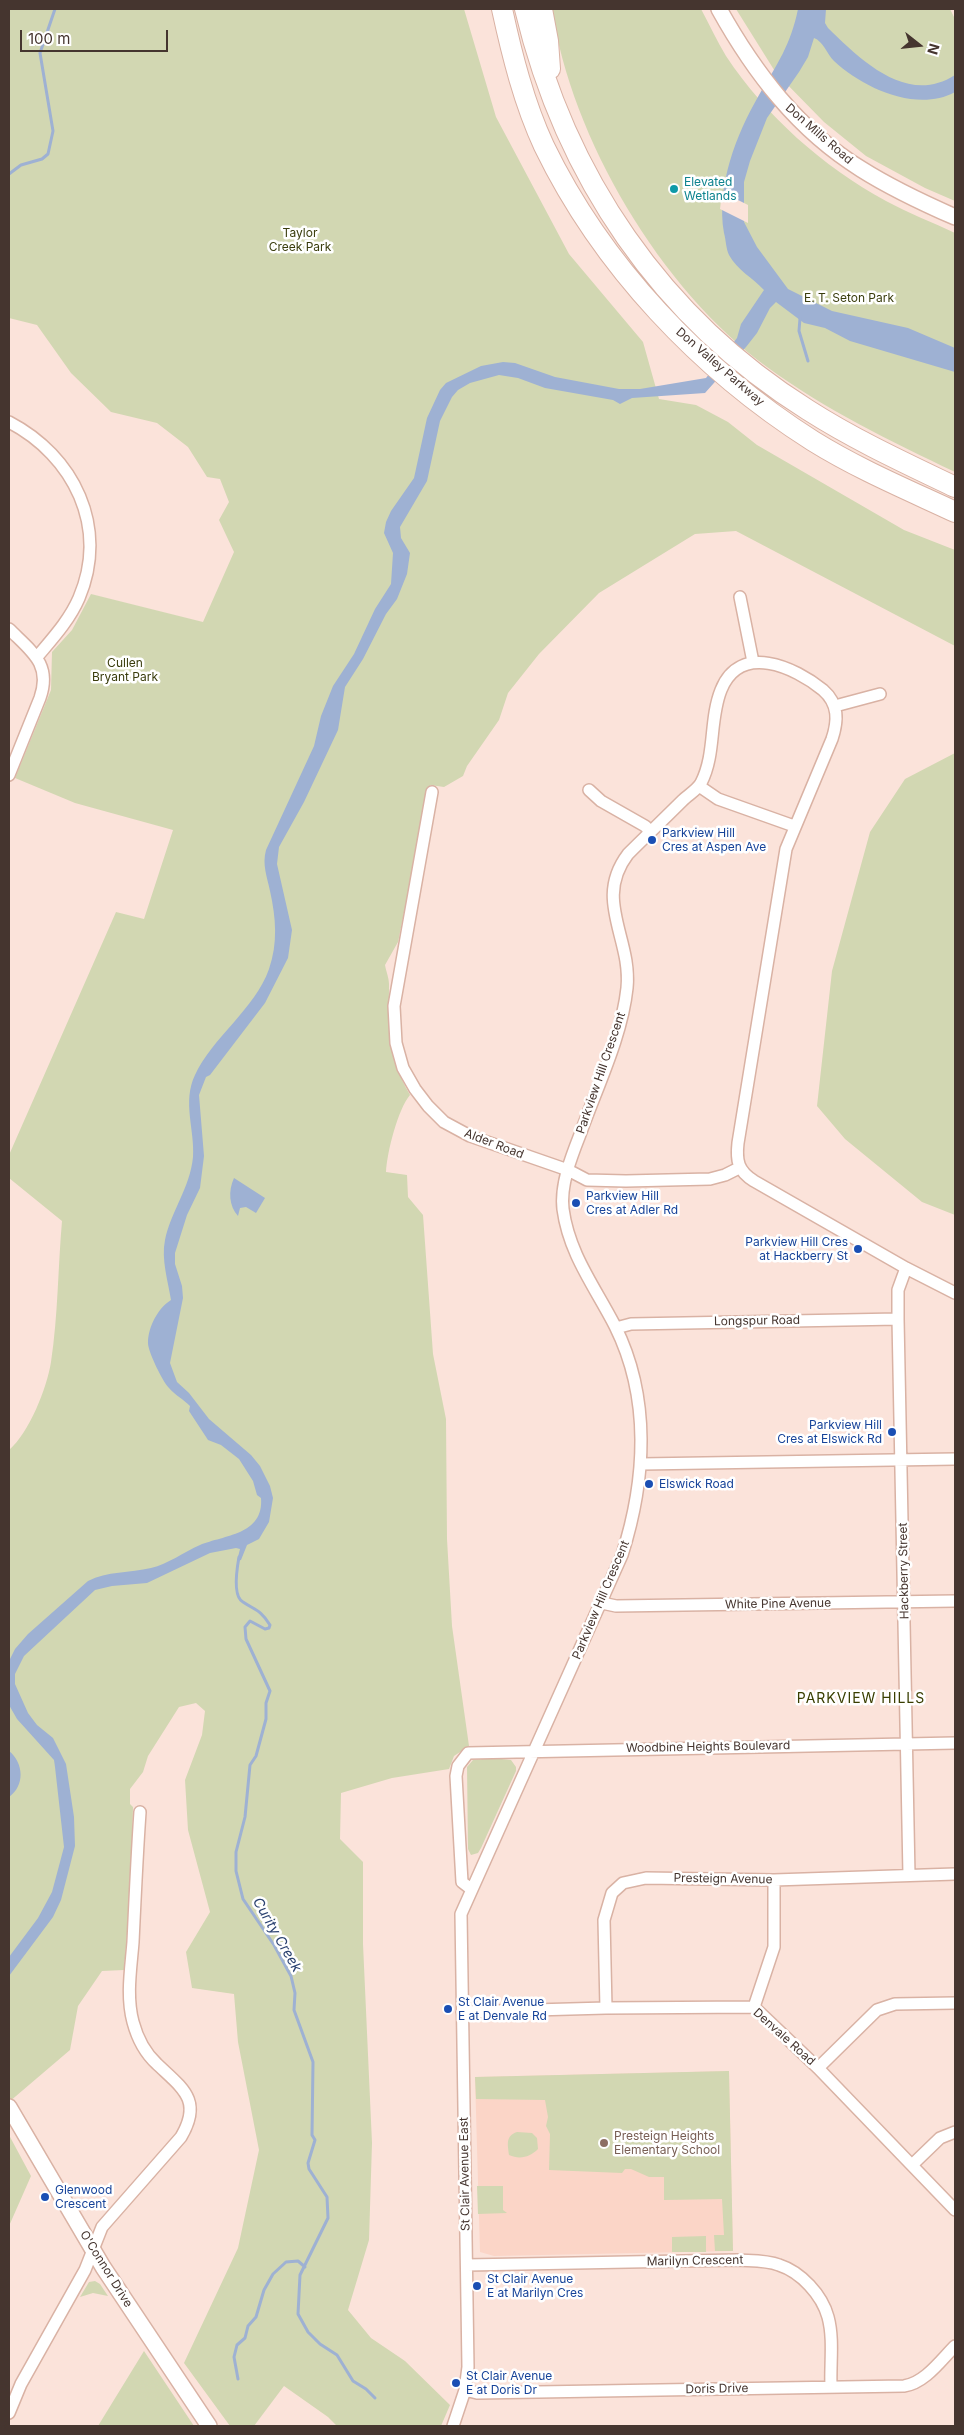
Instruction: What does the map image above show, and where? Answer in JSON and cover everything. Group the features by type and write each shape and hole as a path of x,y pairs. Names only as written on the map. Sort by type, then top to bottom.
{"highway":[{"path":"496,9 512,52"},
{"name":"Don Valley Parkway","path":"502,9 512,52 544,145 574,200 606,250 644,296 692,346 742,389 814,442 884,479 955,512"},
{"name":"Don Valley Parkway","path":"525,9 552,98 581,164 601,201 628,241 673,298 756,374 807,410 848,434 955,487"},
{"path":"542,9 548,41 552,98"}],"main road":[{"name":"Don Mills Road","path":"719,9 749,61 800,120 859,168 886,184 955,217"},
{"name":"O'Connor Drive","path":"9,2107 92,2249 209,2426"}],"street":[{"path":"9,422 29,433 49,450 63,467 79,494 89,528 88,569 79,599 58,633 37,657"},
{"path":"740,597 754,662 762,661 788,669 823,690 835,706 836,728 786,849 738,1143 739,1168 754,1181 906,1268 955,1293"},
{"path":"9,629 37,657 44,674 44,686 14,744 9,775"},
{"name":"Parkview Hill Crescent","path":"460,1920 471,1889 602,1603 631,1527 642,1464 641,1424 636,1388 616,1328 574,1254 563,1208 568,1170 619,1026 625,1000 626,960 613,910 613,883 620,864 650,832 699,786 710,758 720,691 724,683 737,670 754,662"},
{"path":"835,706 880,694"},
{"path":"699,786 718,799 794,826"},
{"path":"589,790 601,801 645,826 650,832"},
{"name":"Alder Road","path":"432,792 394,1006 396,1043 403,1068 419,1095 444,1122 470,1136 568,1170 587,1180 626,1181 710,1178 725,1175 739,1168"},
{"name":"Hackberry Street","path":"906,1268 898,1290 898,1318 909,1875"},
{"name":"Longspur Road","path":"616,1328 631,1324 898,1318"},
{"path":"642,1464 955,1459"},
{"name":"White Pine Avenue","path":"602,1603 616,1606 955,1601"},
{"name":"Woodbine Heights Boulevard","path":"471,1889 462,1882 456,1776 462,1758 468,1753 955,1743"},
{"path":"9,2413 21,2384 84,2270 102,2227 182,2137 187,2127 191,2110 190,2102 184,2089 144,2049 132,2021 130,1990 140,1812"},
{"name":"Presteign Avenue","path":"606,2008 604,1920 612,1892 623,1884 646,1878 774,1880 955,1874"},
{"path":"754,2007 774,1947 774,1880"},
{"name":"St Clair Avenue East","path":"454,2426 465,2390 468,2367 468,2265 460,1920"},
{"path":"818,2068 877,2010 895,2004 955,2003"},
{"name":"Denvale Road","path":"462,2012 606,2008 754,2007 818,2068 955,2210"},
{"path":"912,2165 940,2138 955,2132"},
{"name":"Marilyn Crescent","path":"468,2265 737,2260 779,2265 791,2270 808,2284 821,2300 830,2334 831,2387"},
{"name":"Doris Drive","path":"465,2390 477,2393 554,2393 911,2385 922,2378 955,2346"}],"shaded area":[{"name":"Presteign Heights Elementary School","path":"729,2071 733,2251 494,2256 480,2252 475,2077"}],"green space":[{"name":"Taylor Creek Park","path":"9,9 464,9 496,117 569,254 643,342 659,399 696,405 728,422 757,445 904,530 955,550 955,646 736,531 695,534 599,593 539,654 508,693 499,720 467,766 463,776 444,787 430,785 398,942 385,965 389,982 390,1041 402,1080 410,1095 401,1110 394,1131 386,1172 407,1175 408,1197 423,1215 433,1354 446,1419 447,1539 452,1626 469,1746 454,1756 449,1769 392,1778 341,1793 340,1839 363,1862 363,1944 372,2143 369,2240 348,2310 371,2338 405,2361 450,2405 441,2426 337,2426 328,2417 284,2386 254,2426 230,2426 184,2363 238,2248 259,2150 238,2042 234,1994 192,1988 186,1952 210,1912 188,1830 185,1780 202,1735 205,1711 196,1703 179,1707 148,1756 143,1772 130,1789 130,1804 133,1807 131,1886 124,1970 102,1971 78,2006 70,2050 9,2102 9,1450 30,1422 49,1373 55,1327 62,1221 9,1178 9,1155 116,912 144,919 173,830 75,803 15,778 51,690 52,652 72,630 91,594 203,622 234,552 219,520 229,502 220,479 207,477 188,447 157,423 111,412 71,373 37,325 9,318"},
{"name":"E. T. Seton Park","path":"552,9 701,9 726,56 742,78 777,119 797,138 818,156 862,187 894,205 955,233 955,472 859,424 789,383 728,335 691,297 657,254 627,208 600,159 579,109 562,58"},
{"path":"736,9 950,9 955,19 955,201 925,188 866,156 824,122 776,73"},
{"path":"955,753 955,1215 922,1202 845,1139 817,1106 832,971 870,832 905,779"},
{"path":"493,1758 511,1760 516,1767 516,1771 481,1848 478,1853 471,1855 468,1849 467,1767 473,1760"},
{"path":"729,2071 733,2251 715,2251 714,2235 724,2235 722,2199 664,2200 664,2177 649,2177 631,2169 625,2169 622,2173 549,2170 550,2134 546,2126 548,2117 545,2100 476,2099 475,2077"},
{"path":"517,2132 532,2133 537,2138 538,2149 525,2157 509,2155 509,2138"},
{"path":"9,2135 31,2176 9,2226"},
{"path":"477,2186 503,2186 503,2210 507,2213 478,2214"},
{"path":"706,2236 706,2252 672,2252 672,2237"},
{"path":"95,2281 100,2284 108,2296 93,2293 80,2297 89,2282"},
{"path":"144,2351 194,2426 98,2426"}],"water":[{"path":"798,9 826,9 825,23 828,28 855,53 886,75 902,82 920,85 937,83 955,75 955,92 940,98 924,100 891,95 846,71 834,61 814,38 808,57 767,118 750,161 744,182 744,222 757,247 788,289 832,311 908,328 955,348 955,372 850,341 825,328 804,323 776,302 770,308 757,333 705,393 632,398 620,404 613,400 545,388 518,378 499,375 470,383 458,390 452,397 440,421 427,481 400,527 401,538 410,553 407,574 397,599 386,614 363,659 345,687 338,730 304,802 279,847 277,864 292,930 288,958 265,1003 210,1075 206,1077 199,1095 204,1156 200,1188 187,1215 175,1253 175,1264 182,1286 183,1298 170,1363 177,1382 189,1393 209,1419 251,1455 260,1466 270,1486 273,1498 269,1522 259,1539 247,1545 241,1560 237,1561 240,1549 236,1548 210,1553 147,1583 112,1586 95,1590 24,1656 15,1674 15,1684 28,1713 37,1725 53,1738 66,1764 74,1817 75,1846 61,1900 53,1917 9,1976 9,1957 38,1918 52,1892 64,1847 54,1760 17,1719 9,1705 9,1661 15,1649 28,1634 88,1581 103,1575 143,1570 164,1564 200,1545 241,1532 256,1520 260,1510 261,1498 257,1495 253,1481 239,1459 221,1445 208,1440 189,1411 190,1406 166,1385 150,1353 148,1337 158,1313 171,1300 164,1262 164,1247 171,1219 188,1179 193,1157 189,1106 191,1085 202,1061 254,997 269,969 274,950 275,930 274,911 265,866 266,850 314,746 321,716 333,686 354,654 375,609 391,584 393,553 384,533 386,522 391,511 414,478 427,418 440,390 446,383 481,366 503,362 515,363 555,377 619,389 640,389 706,378 737,338 741,324 764,290 736,265 727,250 722,215 725,179 743,127 783,54"},
{"path":"234,1178 265,1198 256,1213 246,1207 240,1208 238,1216 235,1212 230,1198"},
{"path":"9,1751 18,1762 21,1774 18,1787 9,1797"}],"pier":[{"path":"722,192 748,205 748,223 720,209"}],"waterway":[{"path":"9,174 21,165 42,159 48,154 53,131 40,53 55,9"},
{"path":"800,318 799,331 808,361"},
{"name":"Curity Creek","path":"239,1557 236,1581 237,1594 243,1602 261,1613 270,1625 269,1628 265,1629 250,1621 245,1627 246,1639 270,1691 266,1703 266,1719 256,1756 250,1765 245,1817 236,1852 236,1871 243,1899 274,1945 291,1976 295,1993 294,2010 313,2062 312,2135 315,2140 308,2163 309,2169 327,2197 328,2218 300,2275 298,2314 308,2332 320,2344 337,2355 353,2381 366,2389 375,2398"},
{"path":"238,2379 234,2357 237,2345 245,2338 248,2326 256,2317 264,2290 273,2274 286,2262 298,2261 305,2267"}],"place":[{"name":"Elevated Wetlands","path":"674,189"},
{"name":"Parkview Hill Cres at Aspen Ave","path":"652,840"},
{"name":"Parkview Hill Cres at Adler Rd","path":"576,1203"},
{"name":"Parkview Hill Cres at Hackberry St","path":"858,1249"},
{"name":"Parkview Hill Cres at Elswick Rd","path":"892,1432"},
{"name":"Elswick Road","path":"649,1484"},
{"name":"St Clair Avenue E at Denvale Rd","path":"448,2009"},
{"name":"Presteign Heights Elementary School","path":"604,2143"},
{"name":"Glenwood Crescent","path":"45,2197"},
{"name":"St Clair Avenue E at Marilyn Cres","path":"477,2286"},
{"name":"St Clair Avenue E at Doris Dr","path":"456,2383"}],"district":[{"name":"PARKVIEW HILLS","path":"861,1699"}],"park label":[{"name":"Cullen Bryant Park","path":"125,670"}]}
